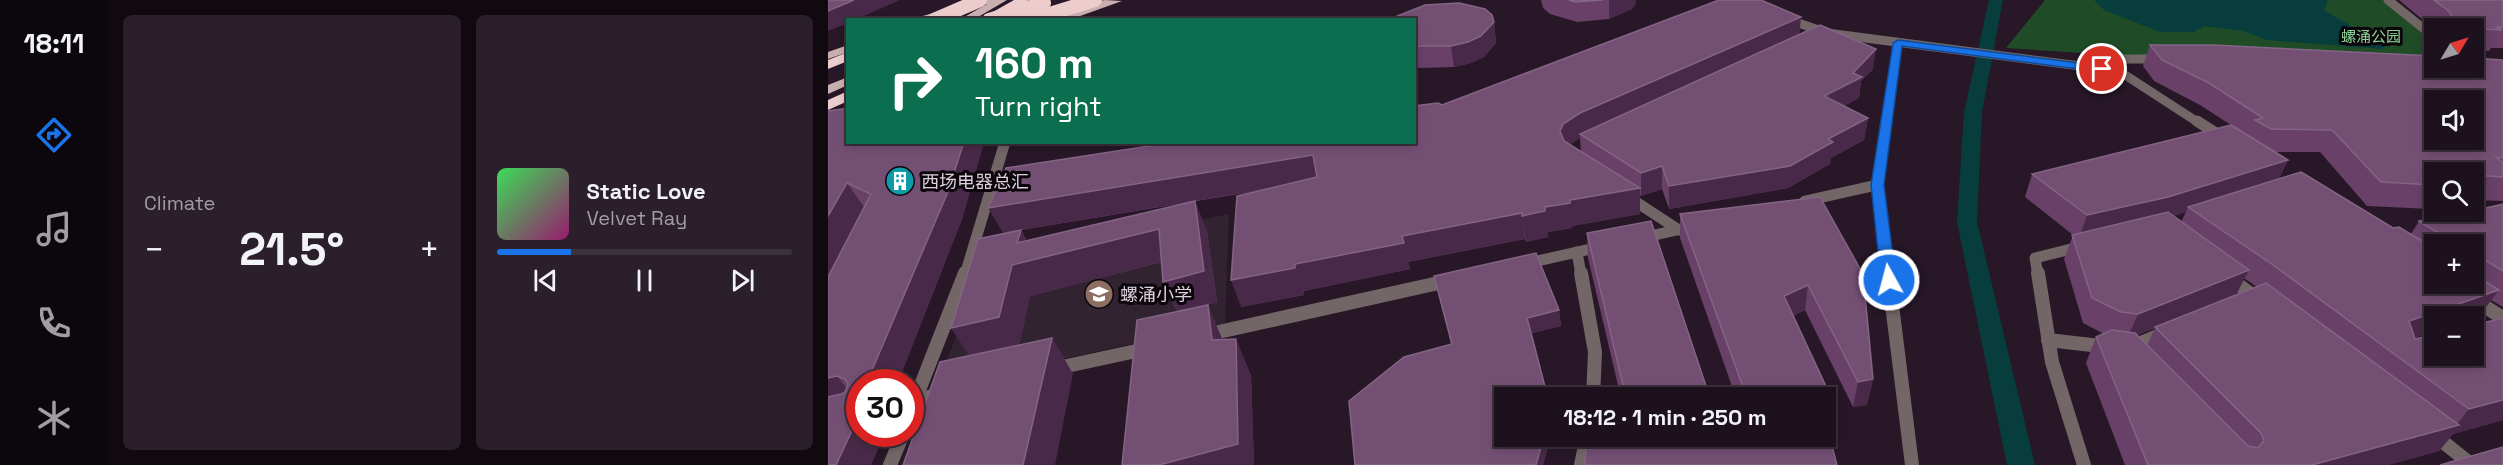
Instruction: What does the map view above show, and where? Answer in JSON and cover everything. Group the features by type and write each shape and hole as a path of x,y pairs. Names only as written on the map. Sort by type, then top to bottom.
{"highway":[{"path":"939,18 980,0"},
{"path":"992,18 1025,0"},
{"path":"995,18 1054,0"},
{"path":"1036,18 1095,0"},
{"path":"828,65 846,57"},
{"path":"828,77 846,70"},
{"path":"828,98 846,89"},
{"path":"828,106 846,95"}],"main road":[{"path":"918,18 961,0"},
{"path":"920,18 990,0"},
{"path":"968,18 1002,0"},
{"path":"1025,0 1062,8 1120,1"},
{"path":"1064,18 1120,1"},
{"path":"828,56 846,49"},
{"path":"828,90 846,81"},
{"path":"828,98 846,94"}],"street":[{"path":"2388,0 2424,29"},
{"path":"1780,17 1827,33 2119,71 2237,147"},
{"path":"1806,42 1827,33"},
{"path":"1898,43 1877,185 1912,465"},
{"path":"2070,64 2107,59 2172,59"},
{"path":"924,374 972,259 1004,144"},
{"path":"1796,203 1877,185"},
{"path":"1620,192 1679,230"},
{"path":"1507,268 1714,222"},
{"path":"2084,465 2052,362 2035,258 2092,244"},
{"path":"1576,252 1595,352 1593,387"},
{"path":"2217,269 2273,311"},
{"path":"1194,338 1461,278"},
{"path":"2465,294 2503,318"},
{"path":"2234,306 2255,297"},
{"path":"2048,340 2131,353 2181,327"},
{"path":"1043,371 1159,346"},
{"path":"924,398 951,392"},
{"path":"2416,422 2472,465"},
{"path":"890,465 898,447"},
{"path":"1581,465 1585,447"}],"shaded area":[{"path":"2094,0 2328,0 2324,10 2383,45 2383,49 2267,40 2243,31 2204,26 2194,32 2160,32 2104,10"},
{"name":"螺涌小学","path":"1229,214 1225,323 937,387 982,265"}],"green space":[{"name":"螺涌公园","path":"2045,0 2395,0 2424,28 2424,75 2006,48"}],"building":[{"path":"828,0 854,0 828,11"},
{"path":"1569,0 1603,0 1575,2"},
{"path":"1719,0 1761,0 1801,17 1580,113 1563,124 1560,131 1564,141 1640,188 1570,200 1570,203 1545,207 1545,211 1522,216 1522,213 1402,236 1404,243 1295,264 1295,268 1231,280 1237,196 1317,177 1313,155 988,208 1006,168 1162,144 1416,144 1416,106 1438,103 1442,105"},
{"path":"2434,0 2503,0 2503,27 2497,27 2502,30 2484,29 2484,18 2452,18 2450,12"},
{"path":"1459,3 1485,9 1492,15 1494,22 1481,36 1468,42 1451,46 1416,46 1416,18 1396,18 1425,5"},
{"path":"1820,25 1876,49 1853,73 1862,77 1824,96 1868,118 1828,139 1833,142 1790,166 1669,186 1662,166 1641,173 1580,134"},
{"path":"2150,45 2213,45 2424,56 2424,78 2484,78 2484,59 2503,60 2503,158 2496,157 2503,163 2503,177 2484,176 2484,162 2424,162 2424,184 2381,182 2332,130 2271,129 2255,120 2263,118 2209,83 2162,60"},
{"path":"846,108 846,144 963,144 947,194 873,369 846,369 846,381 837,376 828,378 828,277 871,194 847,183 828,216 828,111"},
{"path":"2231,125 2288,160 2168,197 2087,215 2032,174"},
{"path":"2301,172 2393,228 2399,227 2424,242 2424,294 2484,294 2484,280 2499,290 2453,306 2424,306 2424,316 2409,321 2415,339 2424,337 2424,366 2484,366 2484,323 2503,318 2503,400 2469,409 2273,265 2188,207"},
{"path":"1820,197 1863,274 1873,379 1858,382 1808,285 1784,296 1826,387 1743,387 1680,214"},
{"path":"1195,201 1204,271 1163,282 1159,229 1012,265 999,317 951,328 978,239 1021,230 1017,243"},
{"path":"2503,204 2503,271 2484,259 2484,234 2440,234 2419,221 2484,222 2484,207"},
{"path":"2168,212 2249,270 2138,314 2121,312 2092,298 2072,235"},
{"path":"1651,221 1706,387 1623,387 1587,233"},
{"path":"1536,253 1559,310 1527,318 1545,387 1494,387 1494,447 1541,447 1536,465 1355,465 1349,401 1404,357 1452,344 1434,276"},
{"path":"2266,283 2459,425 2312,465 2148,465 2096,337 2112,330 2135,333 2248,446 2258,448 2264,441 2261,433 2155,327"},
{"path":"1208,305 1212,340 1236,339 1238,444 1159,465 1122,465 1137,320"},
{"path":"1052,338 1023,465 903,465 909,447 924,447 924,407 940,362"},
{"path":"846,389 846,443 836,465 828,465 828,397 845,392"},
{"path":"1586,447 1832,447 1837,465 1585,465"},
{"path":"2503,447 2503,465 2440,465"}],"waterway":[{"path":"1996,0 1973,112 1967,222 2021,465"}],"place":[{"name":"西场电器总汇","path":"900,181"},
{"name":"螺涌小学","path":"1099,294"}],"route":[{"path":"1889,280 1877,185 1898,43 2102,69"}]}
